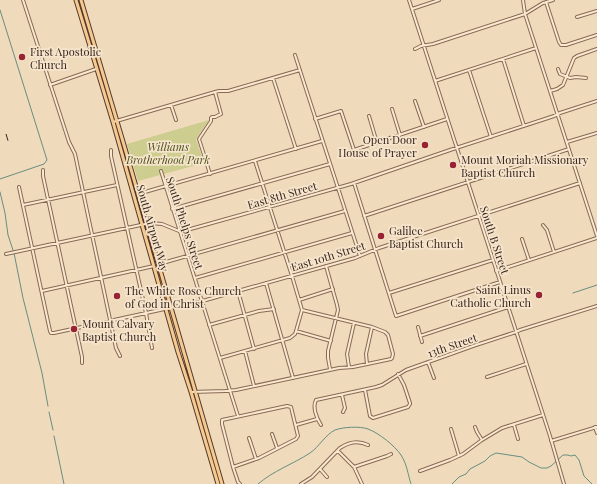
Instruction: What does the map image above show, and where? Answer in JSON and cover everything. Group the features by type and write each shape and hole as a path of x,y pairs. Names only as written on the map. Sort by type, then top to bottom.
{"main road":[{"name":"South Airport Way","path":"76,0 138,194 154,266 178,352 193,392 222,484"},
{"name":"South Airport Way","path":"81,0 144,224 159,264 218,484"}],"street":[{"path":"23,0 68,142 75,154 116,348 120,356"},
{"name":"South B Street","path":"410,0 564,484"},
{"path":"412,9 438,0"},
{"path":"496,271 597,237 525,14 522,0"},
{"path":"415,49 525,14 546,2 553,0"},
{"path":"546,2 559,42 562,45 597,35"},
{"path":"577,17 597,11"},
{"path":"435,81 536,48"},
{"path":"550,91 558,89 562,86 575,57 597,49"},
{"path":"295,55 360,256"},
{"path":"503,59 524,126"},
{"path":"50,85 97,69"},
{"path":"558,69 560,74 570,78 586,78"},
{"path":"115,121 215,92 228,91 300,70"},
{"path":"469,70 491,137"},
{"path":"273,78 296,149"},
{"path":"210,174 199,139 211,121 211,118 221,114 215,92"},
{"path":"415,101 424,127"},
{"name":"East 8th Street","path":"179,231 338,188 597,101"},
{"path":"171,105 176,120"},
{"path":"392,109 400,135"},
{"path":"315,119 341,111 354,150 448,119"},
{"path":"369,116 377,143"},
{"path":"567,142 597,132"},
{"path":"138,194 322,141"},
{"path":"364,216 569,149"},
{"path":"111,150 117,185 146,313 152,348"},
{"path":"220,358 292,337 296,331 302,310 255,161"},
{"path":"172,209 330,164"},
{"path":"44,170 43,176 76,328 82,363"},
{"name":"South Phelps Street","path":"161,171 238,416"},
{"path":"354,183 396,316 500,282"},
{"name":"East 10th Street","path":"42,291 50,331 51,333 54,333 202,301 292,276 360,256 376,249 580,183"},
{"path":"23,205 117,185"},
{"path":"19,187 42,291 154,266"},
{"path":"159,264 345,211"},
{"path":"6,254 144,224 162,224 179,231"},
{"path":"543,225 547,230 554,252"},
{"path":"194,278 352,233"},
{"path":"522,239 529,261"},
{"path":"389,293 493,260"},
{"path":"326,266 338,306 328,354 330,370"},
{"path":"266,283 293,378"},
{"path":"299,300 333,290"},
{"path":"238,291 254,349"},
{"name":"13th Street","path":"317,419 314,403 315,401 382,385 406,370 520,330 597,306"},
{"path":"420,336 508,307"},
{"path":"209,325 259,310 274,309"},
{"path":"193,392 231,391 392,358 393,354 388,334 383,330 302,310"},
{"path":"349,367 347,354 354,323"},
{"path":"367,364 366,354 372,327"},
{"path":"418,327 422,342"},
{"path":"296,331 331,340"},
{"path":"245,351 254,386"},
{"path":"428,362 434,378"},
{"path":"487,376 526,364"},
{"path":"365,390 370,416 373,418 408,407 410,403 404,385 398,374"},
{"path":"342,395 345,408 343,412"},
{"path":"233,467 256,459 297,438 296,425 290,406 222,420 233,467 240,484"},
{"path":"420,471 459,456 502,428 543,415"},
{"path":"296,425 317,419 321,425"},
{"path":"513,424 518,439"},
{"path":"476,427 476,432 482,440"},
{"path":"551,440 596,427 597,432"},
{"path":"450,429 459,456"},
{"path":"272,434 277,448"},
{"path":"249,438 256,459"},
{"path":"301,484 312,477 345,445 361,442 368,445"},
{"path":"338,451 354,467 362,484"},
{"path":"354,467 391,454"},
{"path":"319,469 327,477"}],"green space":[{"name":"Williams Brotherhood Park","path":"209,120 196,139 204,163 138,181 127,144"}],"waterway":[{"path":"0,10 47,160 44,164 0,179"},
{"path":"0,192 8,235 14,253 23,298 42,373 48,406"},
{"path":"573,293 597,285"},
{"path":"49,412 53,430"},
{"path":"258,484 270,475 310,453 335,430 356,427 365,428 372,431 395,448 405,462 411,484"},
{"path":"54,436 64,484"},
{"path":"452,484 459,477 466,474 470,469 496,453 522,457 541,468 551,466 563,455 575,455 579,460 584,476 592,484"}],"railway":[{"path":"6,134 9,144"}],"place":[{"name":"First Apostolic Church","path":"22,57"},
{"name":"Open Door House of Prayer","path":"425,145"},
{"name":"Mount Moriah Missionary Baptist Church","path":"453,165"},
{"name":"Galilee Baptist Church","path":"381,236"},
{"name":"Saint Linus Catholic Church","path":"539,295"},
{"name":"The White Rose Church of God in Christ","path":"117,296"},
{"name":"Mount Calvary Baptist Church","path":"74,329"}]}
